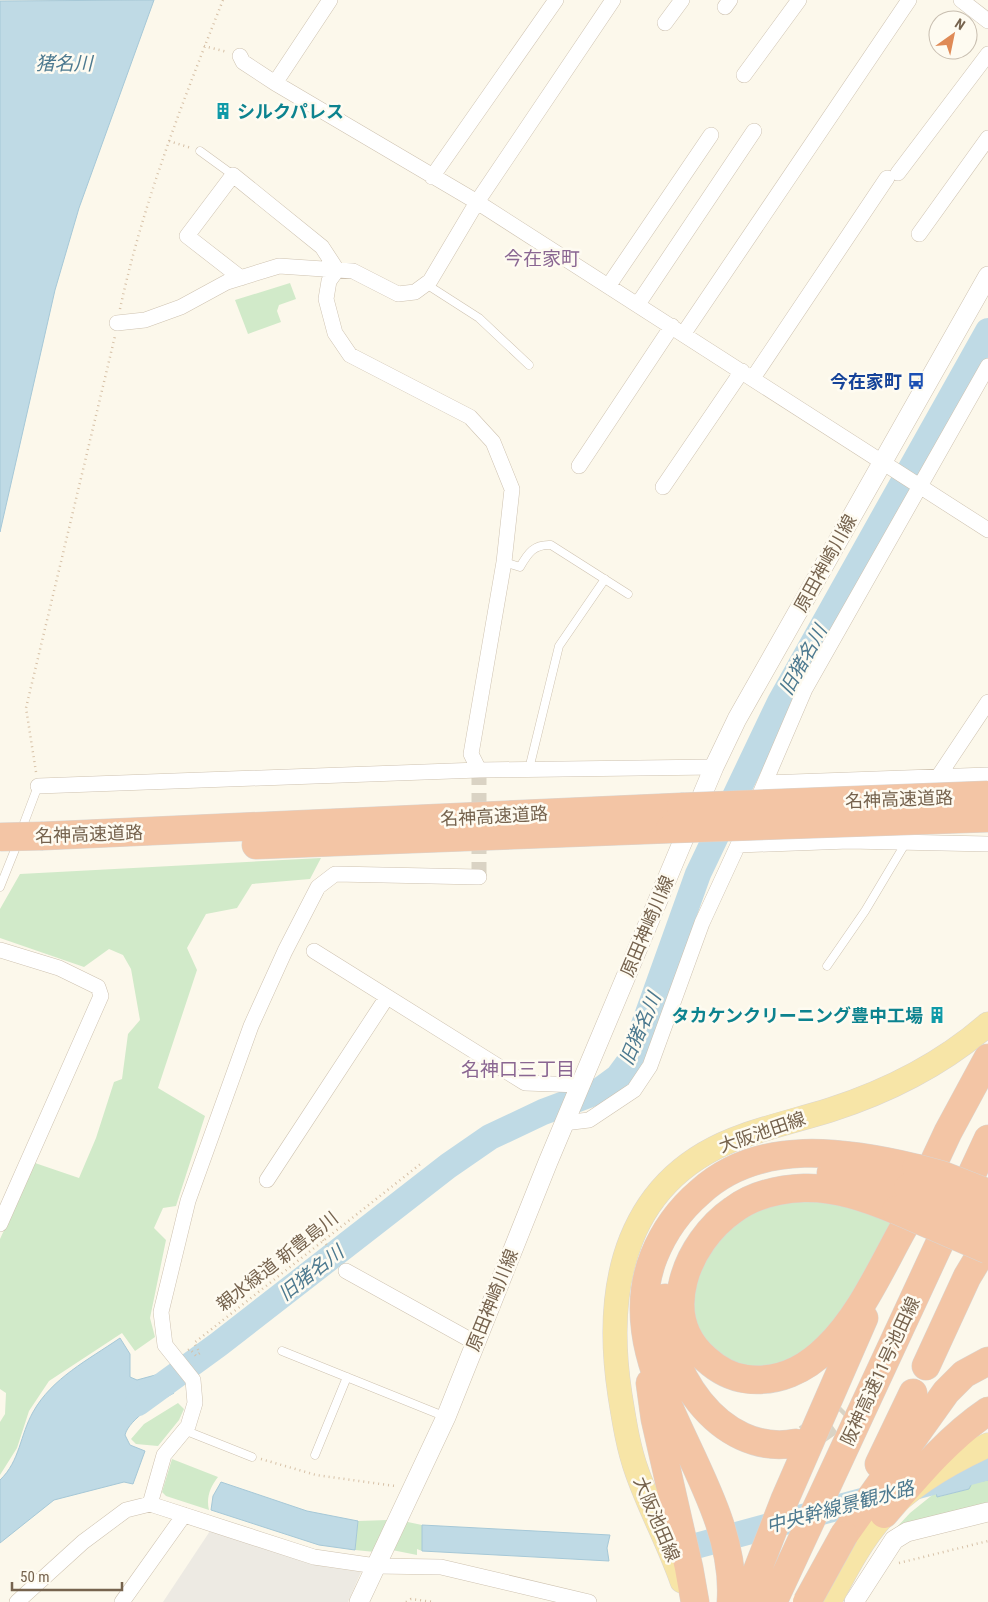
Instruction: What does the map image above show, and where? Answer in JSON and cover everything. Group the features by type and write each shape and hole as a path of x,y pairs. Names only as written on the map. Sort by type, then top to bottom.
{"highway":[{"name":"名神高速道路","path":"0,855 40,845 675,818 988,795"},
{"name":"名神高速道路","path":"675,818 911,832 988,818"},
{"path":"911,832 988,824"},
{"name":"名神高速道路","path":"0,837 40,845"},
{"path":"745,1602 906,1198 948,1132 988,1058"},
{"path":"843,1409 861,1377 917,1256 988,1120"},
{"name":"阪神高速11号池田線","path":"774,1602 860,1478 988,1139"},
{"path":"695,1602 664,1511 643,1326 646,1284 651,1265 662,1238 690,1200 722,1175 760,1159 802,1153 846,1154 906,1198"},
{"path":"796,1443 771,1445 747,1440 724,1426 694,1394 676,1362 665,1329 665,1293 674,1258 683,1240 710,1208 734,1192 762,1179 800,1173 823,1172 866,1176 906,1198 988,1250"},
{"path":"988,1193 942,1175 906,1198 870,1288 841,1332 812,1361 796,1371 765,1380 740,1378 713,1365 700,1354 691,1341 681,1311 681,1296 686,1272 696,1249 707,1234 734,1209 766,1194 806,1188 906,1198 988,1222"},
{"name":"阪神高速11号池田線","path":"794,1602 860,1478 988,1185"},
{"path":"926,1366 967,1277 988,1242"},
{"path":"643,1326 653,1366 718,1517 727,1554 731,1602"},
{"path":"860,1478 964,1374 988,1361"},
{"path":"807,1602 844,1535 860,1478 913,1393"},
{"path":"884,1514 953,1453 957,1435 988,1411"}],"main road":[{"name":"大阪池田線","path":"664,1511 636,1471 628,1438 614,1342 615,1305 621,1269 631,1239 647,1209 681,1170 710,1149 745,1135 881,1092 935,1064 960,1048 988,1024"},
{"path":"953,1453 988,1445"},
{"path":"829,1602 853,1558 884,1514"},
{"name":"大阪池田線","path":"684,1569 687,1602"}],"street":[{"path":"275,83 330,0"},
{"path":"432,177 556,0"},
{"path":"117,323 145,320 181,306 228,282 279,266 353,271 398,294 415,292 430,281 478,202 613,0"},
{"path":"665,23 682,0"},
{"path":"744,75 799,0"},
{"path":"579,466 678,330 909,0"},
{"path":"961,0 988,22"},
{"path":"663,487 893,176 988,54"},
{"path":"240,56 243,62 275,83 432,177 478,202 609,285 988,530"},
{"path":"638,304 754,131"},
{"path":"609,285 711,135"},
{"path":"919,234 988,138"},
{"path":"241,278 187,236 233,175 322,247 337,270"},
{"path":"747,374 844,226"},
{"path":"337,270 329,280 326,299 335,333 350,355 470,417 492,442 512,489 504,562 471,754 479,770"},
{"name":"原田神崎川線","path":"359,1602 446,1417 474,1342 564,1123 714,767 737,719 887,464 988,276"},
{"path":"564,1123 589,1120 634,1090 650,1066 702,923 738,845 805,689 917,483 988,366"},
{"path":"938,777 988,702"},
{"path":"38,786 479,770 714,767"},
{"path":"765,783 988,775"},
{"path":"738,845 849,841 911,832 988,844"},
{"path":"17,1602 126,1510 151,1498 164,1455 184,1430 195,1403 193,1380 165,1345 161,1312 188,1201 252,1026 293,933 318,887 335,874 479,877"},
{"path":"0,950 59,968 98,987 101,996 0,1224"},
{"path":"314,952 525,1083 580,1086"},
{"path":"267,1180 387,997"},
{"path":"346,1270 474,1342"},
{"path":"151,1498 184,1515 314,1557 379,1559 441,1567 589,1602"},
{"path":"854,1602 894,1540 907,1532 988,1512"},
{"path":"122,1602 184,1515"}],"lane":[{"path":"200,151 233,175"},
{"path":"426,284 479,318 529,365"},
{"path":"504,562 520,567 532,549 541,544 551,545 628,594"},
{"path":"529,769 559,646 605,579"},
{"path":"0,887 38,786"},
{"path":"827,966 865,912 911,832"},
{"path":"282,1350 446,1417"},
{"path":"316,1455 347,1377"},
{"path":"184,1430 252,1457"}],"path":[{"path":"38,786 26,708 103,393 131,258 169,141 223,0"},
{"path":"204,46 240,56"},
{"path":"169,141 200,151"},
{"name":"親水緑道 新豊島川","path":"175,1358 182,1354 188,1361 191,1359 186,1352 190,1349 196,1356 200,1353 194,1344 423,1162"},
{"path":"323,1240 346,1270"},
{"path":"252,1457 316,1475 412,1489"},
{"path":"898,1563 988,1542"},
{"path":"406,1602 411,1599 433,1602"}],"shaded area":[{"path":"210,1531 326,1567 361,1572 348,1602 163,1602"}],"green space":[{"path":"290,283 296,299 279,305 277,311 281,322 248,334 235,300"},
{"path":"321,858 310,879 252,884 237,908 206,914 187,948 197,970 158,1088 205,1116 176,1206 163,1208 154,1228 166,1240 150,1318 155,1337 135,1351 122,1333 49,1381 29,1411 17,1448 0,1475 0,1422 5,1414 6,1393 0,1389 0,1239 35,1163 79,1178 96,1138 114,1082 122,1079 128,1034 140,1020 131,969 123,955 109,949 84,967 0,938 0,909 20,874"},
{"path":"810,1200 852,1206 893,1219 868,1276 839,1318 806,1350 777,1366 743,1369 713,1353 696,1328 691,1297 706,1257 737,1220 766,1205"},
{"path":"178,1403 184,1409 179,1420 158,1446 136,1444 131,1439 144,1424"},
{"path":"172,1459 218,1477 209,1493 209,1510 166,1496 162,1492"},
{"path":"988,1480 988,1508 897,1527 910,1513 936,1492 938,1497 969,1489 972,1483"},
{"path":"388,1520 375,1552 355,1550 358,1521"},
{"path":"403,1521 422,1525 422,1551 417,1549 417,1555 392,1550"}],"water":[{"name":"猪名川","path":"154,0 79,208 55,290 0,532 0,1"},
{"path":"120,1338 130,1354 130,1377 137,1380 159,1374 174,1393 138,1417 125,1435 130,1445 145,1451 133,1484 124,1482 54,1500 0,1543 0,1480 12,1465 33,1412 60,1379"},
{"path":"988,1460 988,1480 972,1483 969,1489 937,1497 936,1492 950,1481"},
{"path":"221,1482 307,1511 358,1521 355,1550 319,1545 211,1510 213,1496"},
{"path":"422,1525 610,1535 607,1548 609,1561 422,1551"}],"waterway":[{"name":"旧猪名川","path":"138,1403 219,1344 448,1166 490,1137 543,1112 599,1091 618,1077 632,1058 698,874 780,702 988,331"},
{"name":"中央幹線景観水路","path":"692,1547 988,1467"}],"tunnel":[{"path":"479,770 479,877"},
{"path":"807,1438 832,1420 843,1409"}],"place":[{"name":"シルクパレス","path":"223,111"},
{"name":"今在家町","path":"916,381"},
{"name":"タカケンクリーニング豊中工場","path":"937,1015"}],"district":[{"name":"今在家町","path":"542,258"},
{"name":"名神口三丁目","path":"518,1069"}]}
